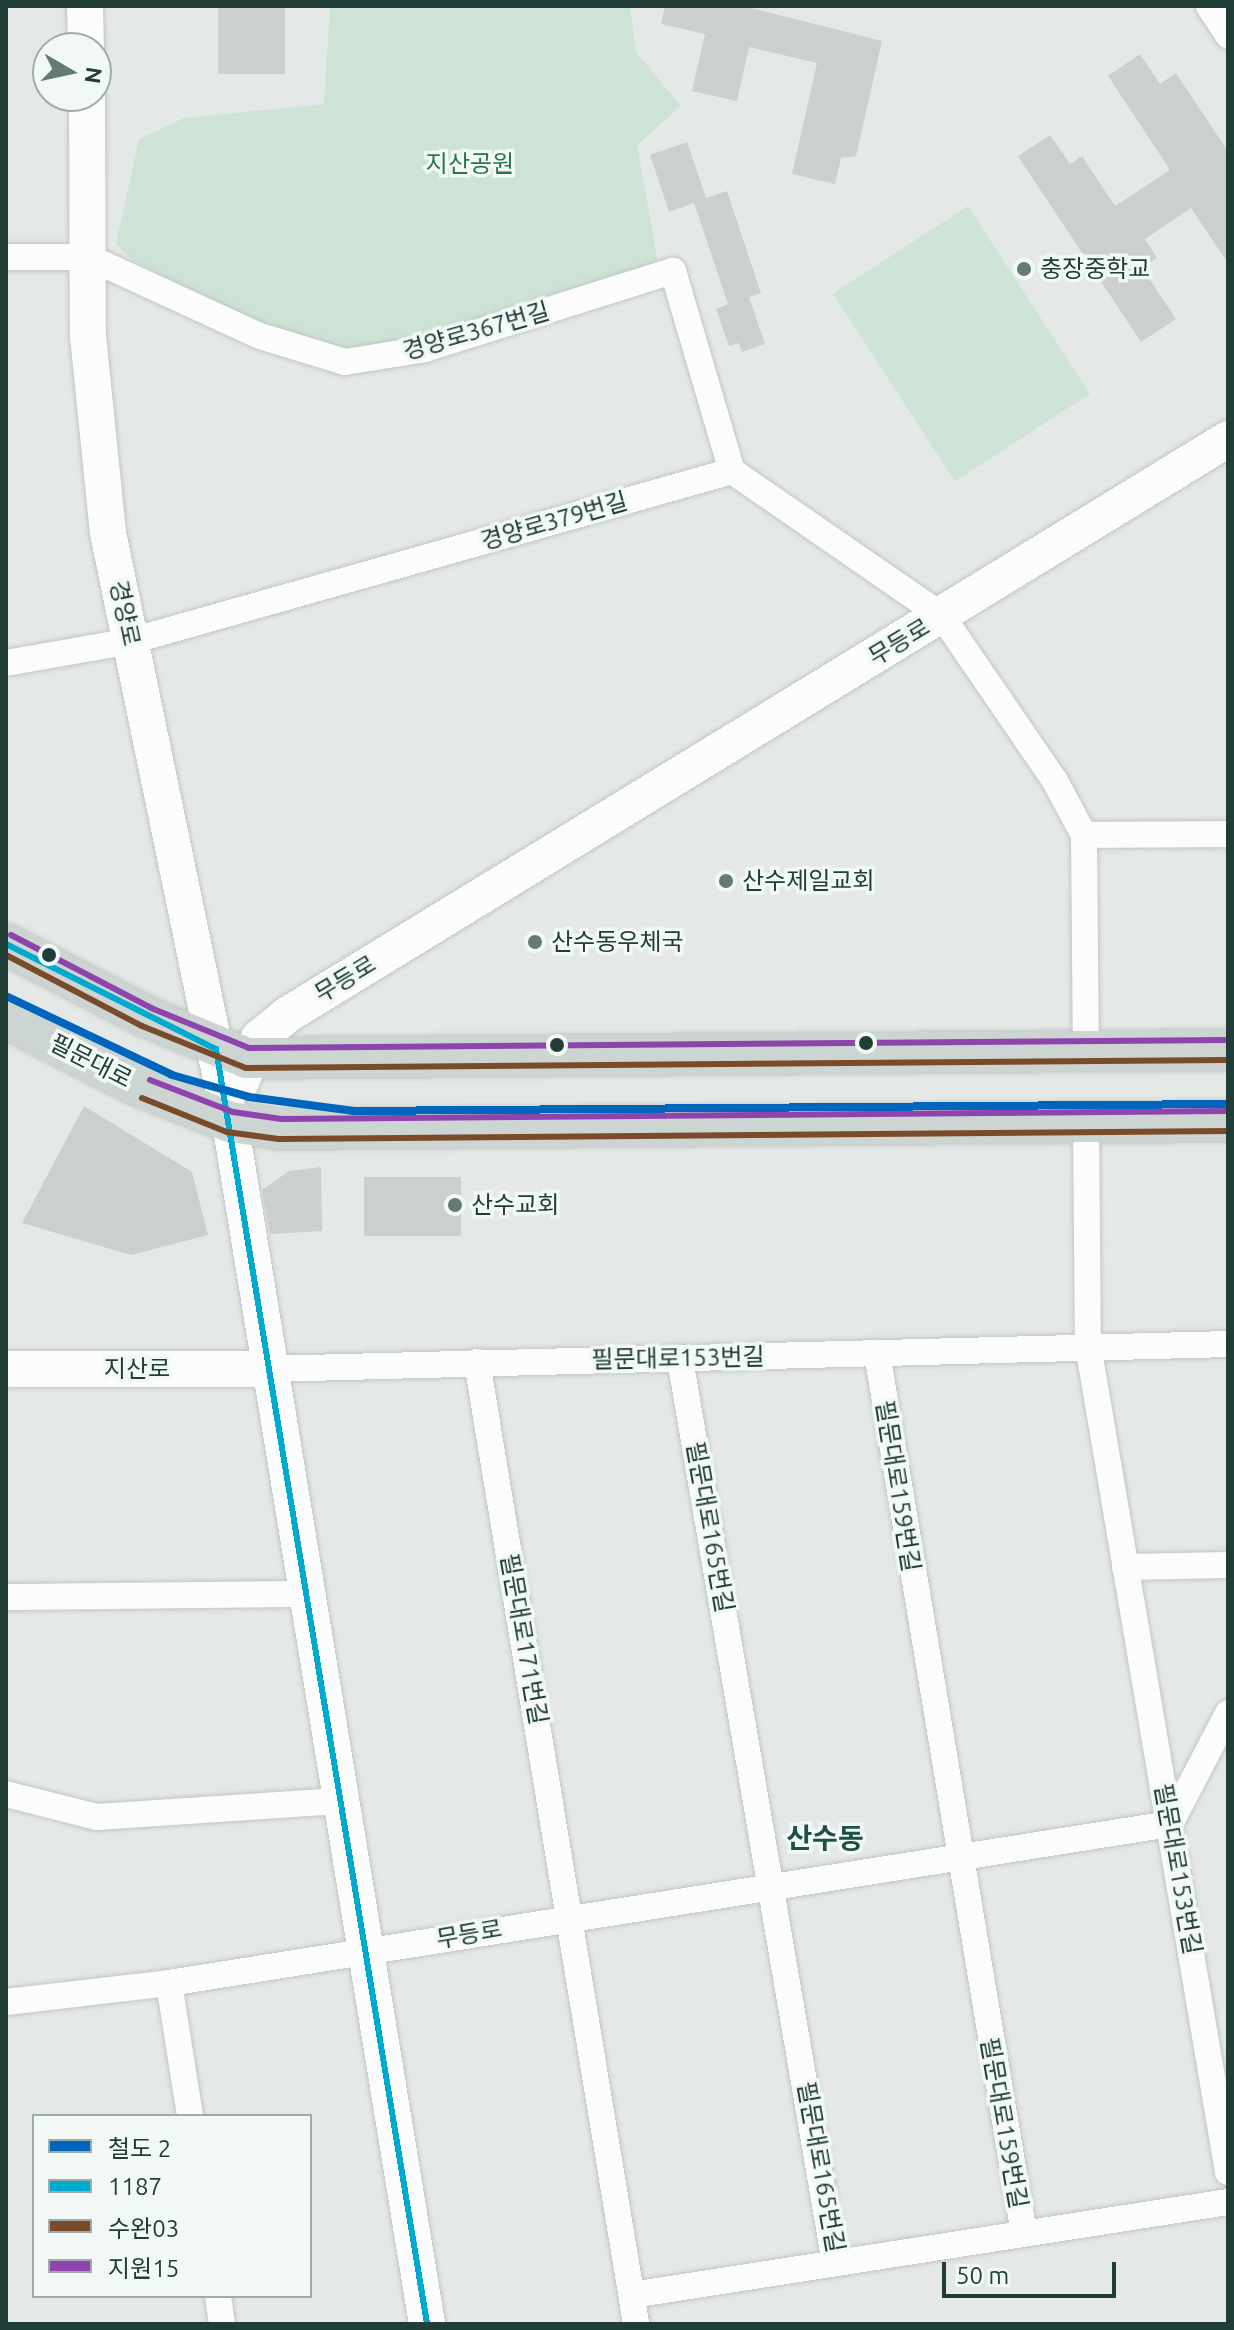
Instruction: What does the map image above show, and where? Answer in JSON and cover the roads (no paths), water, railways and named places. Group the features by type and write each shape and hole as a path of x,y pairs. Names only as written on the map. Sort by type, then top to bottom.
{"main road":[{"path":"6,944 232,1054 1228,1050"},
{"name":"필문대로","path":"6,1018 137,1085 230,1122 329,1130 1228,1121"}],"street":[{"path":"85,6 86,32"},
{"path":"1209,6 1228,35"},
{"name":"경양로","path":"87,112 88,257 96,454 131,641 232,1054 230,1122"},
{"path":"6,257 88,257"},
{"name":"경양로367번길","path":"88,257 260,336 345,362 425,349 673,271 732,471"},
{"name":"무등로","path":"232,1054 259,1038 287,1015 1228,439"},
{"path":"732,471 942,616 1055,781 1084,835 1086,1052"},
{"name":"경양로379번길","path":"6,663 131,641 732,471"},
{"path":"1084,835 1228,834"},
{"path":"230,1122 304,1594 427,2324"},
{"name":"필문대로153번길","path":"1086,1124 1088,1345 1228,2172"},
{"name":"필문대로153번길","path":"268,1369 1088,1345 1228,1344"},
{"name":"필문대로159번길","path":"877,1353 957,1856 1024,2234 1228,2202"},
{"name":"필문대로165번길","path":"680,1359 775,1884 835,2263 1024,2234"},
{"name":"필문대로171번길","path":"477,1362 573,1916 636,2324"},
{"name":"지산로","path":"6,1369 268,1369"},
{"path":"1125,1567 1228,1565"},
{"path":"6,1597 304,1594"},
{"path":"573,1916 1170,1824 1228,1713"},
{"path":"6,1794 97,1817 338,1801"},
{"name":"무등로","path":"6,2002 169,1983 573,1916"},
{"path":"169,1983 190,2114"},
{"path":"632,2295 835,2263"},
{"path":"218,2298 222,2324"}],"rail line":[{"name":"2","path":"6,996 172,1075 249,1097 354,1111 1228,1104"}],"place":[{"name":"충장중학교","path":"1024,269"},
{"name":"산수제일교회","path":"726,881"},
{"name":"산수동우체국","path":"535,942"},
{"name":"산수교회","path":"455,1205"}],"district":[{"name":"산수동","path":"825,1838"}],"park label":[{"name":"지산공원","path":"470,164"}]}
